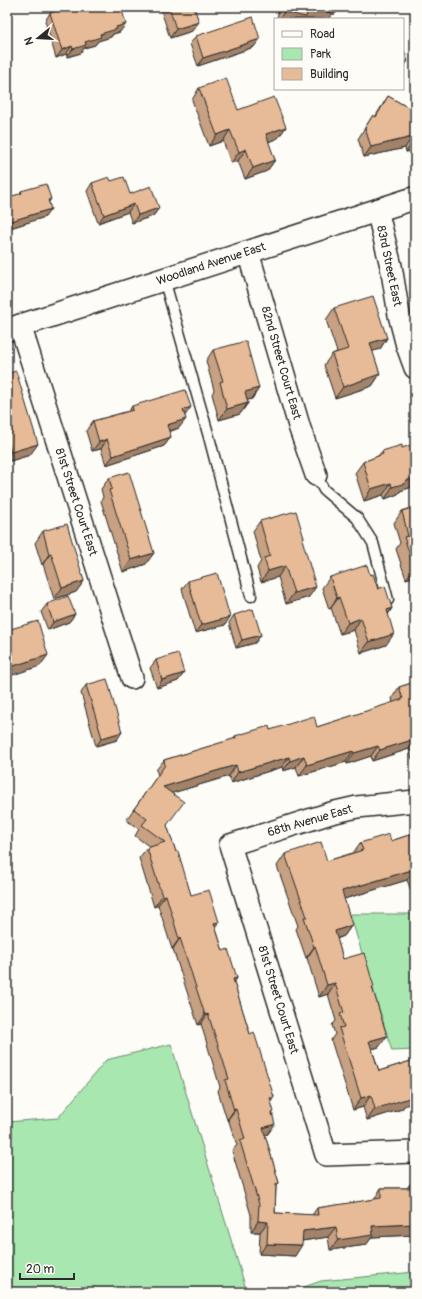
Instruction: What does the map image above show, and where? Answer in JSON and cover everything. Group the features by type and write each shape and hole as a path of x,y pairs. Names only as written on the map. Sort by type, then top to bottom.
{"street":[{"name":"Woodland Avenue East","path":"14,328 415,198"},
{"name":"83rd Street East","path":"377,210 391,266 399,315 407,346 415,368"},
{"name":"82nd Street Court East","path":"248,252 300,429 316,474"},
{"name":"81st Street Court East","path":"14,328 132,678"},
{"name":"68th Avenue East","path":"230,845 331,813 356,807 415,801"},
{"name":"81st Street Court East","path":"230,845 326,1155 415,1152"}],"lane":[{"path":"164,279 209,437 251,596"},
{"path":"316,474 324,490 357,518 374,543 388,602"}],"green space":[{"path":"350,914 415,914 415,1050 392,1051"},
{"path":"171,1044 247,1292 7,1292 7,1122 58,1118 106,1060"},
{"path":"415,1272 415,1292 290,1292 321,1281"}],"building":[{"path":"61,7 121,7 126,24 116,27 117,29 100,34 101,37 85,42 86,45 73,49 72,46 62,50 50,13 62,9"},
{"path":"169,7 194,7 199,22 176,29"},
{"path":"285,7 333,7 332,13 308,9 306,17 284,12"},
{"path":"253,17 260,39 203,58 196,36"},
{"path":"404,51 408,61 404,63"},
{"path":"226,78 238,110 274,97 286,127 266,134 275,160 253,168 246,149 239,152 230,130 217,135 199,88"},
{"path":"388,96 409,108 415,107 415,142 413,142 412,137 371,147 365,128 373,115 376,117"},
{"path":"109,177 111,181 124,177 130,194 151,186 159,208 138,215 134,204 104,215 92,183"},
{"path":"46,184 51,199 48,200 51,209 11,221 7,209 7,198 22,193 21,191"},
{"path":"373,296 387,338 370,343 380,374 343,387 332,354 348,349 334,308"},
{"path":"246,341 259,388 245,392 248,403 227,409 220,382 223,381 213,350"},
{"path":"16,371 38,444 11,452 7,437 7,374"},
{"path":"185,390 191,407 183,410 186,419 167,425 171,437 113,456 107,439 99,442 93,421 133,410 132,406"},
{"path":"402,445 402,448 411,445 415,459 415,478 405,481 406,483 392,487 391,483 371,489 363,462 383,454 382,451"},
{"path":"129,472 154,553 131,560 109,490 112,489 109,478"},
{"path":"415,507 414,568 404,537 408,536 402,511"},
{"path":"296,511 304,538 302,539 316,587 294,593 285,566 268,571 264,558 270,556 260,521"},
{"path":"67,524 84,581 62,588 51,553 49,554 43,531"},
{"path":"367,565 370,575 373,574 378,589 385,586 392,608 387,610 394,634 369,642 361,618 348,623 330,577"},
{"path":"217,573 230,617 201,625 188,581"},
{"path":"68,596 75,614 53,622 47,604"},
{"path":"253,609 261,635 242,640 234,615"},
{"path":"38,621 48,655 7,668 7,630"},
{"path":"178,653 184,673 162,680 156,660"},
{"path":"107,679 122,732 102,738 86,685"},
{"path":"415,682 415,739 380,750 378,746 354,753 353,751 307,765 304,756 290,761 289,757 238,772 236,765 163,787 184,802 167,825 176,852 178,851 191,895 209,890 219,922 214,923 223,951 228,949 237,978 233,979 250,1034 254,1032 274,1097 270,1098 274,1112 272,1113 275,1124 263,1128 279,1183 276,1184 275,1213 318,1215 317,1208 381,1198 381,1188 410,1188 410,1184 415,1184 415,1224 372,1226 373,1235 338,1240 336,1227 303,1231 302,1245 267,1244 268,1222 258,1221 259,1204 240,1141 245,1139 225,1080 229,1079 208,1014 205,1015 180,938 179,939 166,895 162,896 147,848 165,842 142,825 147,819 134,809 165,765 164,760 236,738 235,736 269,726 270,730 314,716 317,727 403,699 399,687"},
{"path":"415,833 415,869 342,891 352,925 335,931 343,959 364,953 374,987 372,987 387,1036 369,1041 379,1071 414,1060 413,1057 415,1057 415,1093 409,1095 409,1098 375,1109 371,1095 361,1098 339,1028 344,1027 340,1014 344,1013 335,983 327,985 304,917 307,917 285,854 321,842 327,861 363,850 360,843 389,834 391,841"}]}
